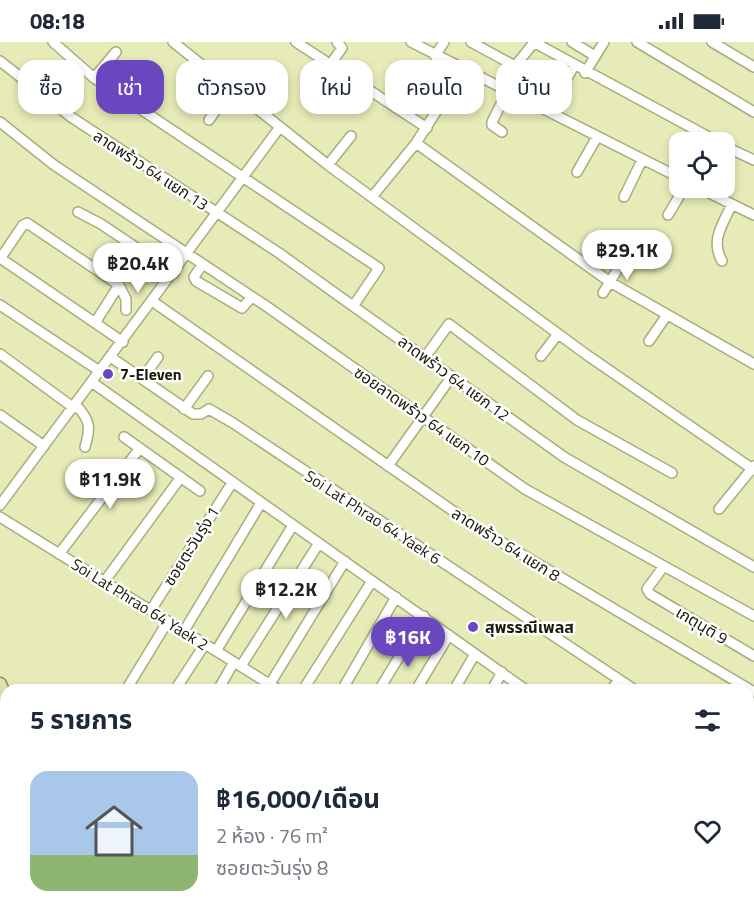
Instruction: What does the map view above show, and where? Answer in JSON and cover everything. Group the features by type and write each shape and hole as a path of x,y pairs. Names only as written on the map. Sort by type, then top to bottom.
{"street":[{"path":"53,42 94,78 379,268 354,305"},
{"path":"174,42 196,60"},
{"path":"296,42 323,60"},
{"path":"334,60 342,48 337,42"},
{"path":"411,42 443,60"},
{"path":"435,56 444,42"},
{"path":"471,42 515,66 534,44 699,132"},
{"path":"572,42 595,56"},
{"path":"585,73 604,42"},
{"path":"637,42 754,112"},
{"path":"712,42 754,67"},
{"path":"94,78 116,52"},
{"name":"ลาดพร้าว 64 แยก 13","path":"0,61 71,117 217,213"},
{"path":"373,93 427,128"},
{"path":"209,120 213,114"},
{"path":"263,114 328,165 558,334 753,468 719,509"},
{"path":"372,197 416,143 436,114"},
{"path":"496,114 492,122 494,127 502,132"},
{"path":"551,114 669,173"},
{"name":"ซอยลาดพร้าว 64 แยก 10","path":"0,122 54,165 252,297 525,489 754,616"},
{"path":"0,504 112,358 280,128"},
{"path":"328,165 351,136"},
{"path":"577,171 597,137"},
{"path":"416,143 610,282 754,364"},
{"path":"735,151 754,160"},
{"path":"624,197 642,160"},
{"path":"668,214 678,198"},
{"path":"720,198 754,215"},
{"path":"722,261 717,252 716,242 732,204"},
{"path":"78,212 101,224 174,273"},
{"name":"ลาดพร้าว 64 แยก 12","path":"217,213 354,305 564,457 754,567"},
{"path":"123,342 3,260 2,256 23,225 27,223 119,285 126,299 126,310"},
{"path":"603,293 627,254"},
{"path":"202,265 194,277 196,281 242,308 252,297"},
{"path":"95,323 119,285"},
{"name":"ลาดพร้าว 64 แยก 8","path":"152,301 476,527 741,684"},
{"path":"0,304 101,372"},
{"path":"650,341 668,315"},
{"path":"426,356 449,324 577,420 672,473"},
{"path":"541,356 558,334"},
{"path":"0,354 75,407 88,419 90,426 85,447"},
{"path":"142,379 158,357"},
{"path":"112,358 184,408 208,376"},
{"path":"388,466 452,376"},
{"path":"93,383 518,684"},
{"name":"Soi Lat Phrao 64 Yaek 6","path":"184,408 192,414 201,414 209,409 233,423 625,684"},
{"path":"1,418 44,446"},
{"path":"124,437 200,491"},
{"path":"59,554 140,448"},
{"path":"104,582 181,477"},
{"name":"ซอยตะวันรุ่ง 1","path":"151,610 232,483"},
{"path":"184,631 261,502"},
{"name":"Soi Lat Phrao 64 Yaek 2","path":"0,517 270,684"},
{"path":"216,651 293,525"},
{"path":"223,684 319,543"},
{"path":"265,684 345,561"},
{"name":"เกตุนุติ 9","path":"664,566 647,589 650,594 754,656"},
{"path":"307,684 372,580"},
{"path":"345,684 396,597"},
{"path":"383,684 424,616"},
{"path":"133,684 168,621"},
{"path":"420,684 450,635"},
{"path":"178,684 205,644"},
{"path":"458,684 475,654"},
{"path":"495,684 502,672"},
{"path":"616,684 619,680"}],"place":[{"name":"7-Eleven","path":"108,374"},
{"name":"สุพรรณีเพลส","path":"473,627"}]}
